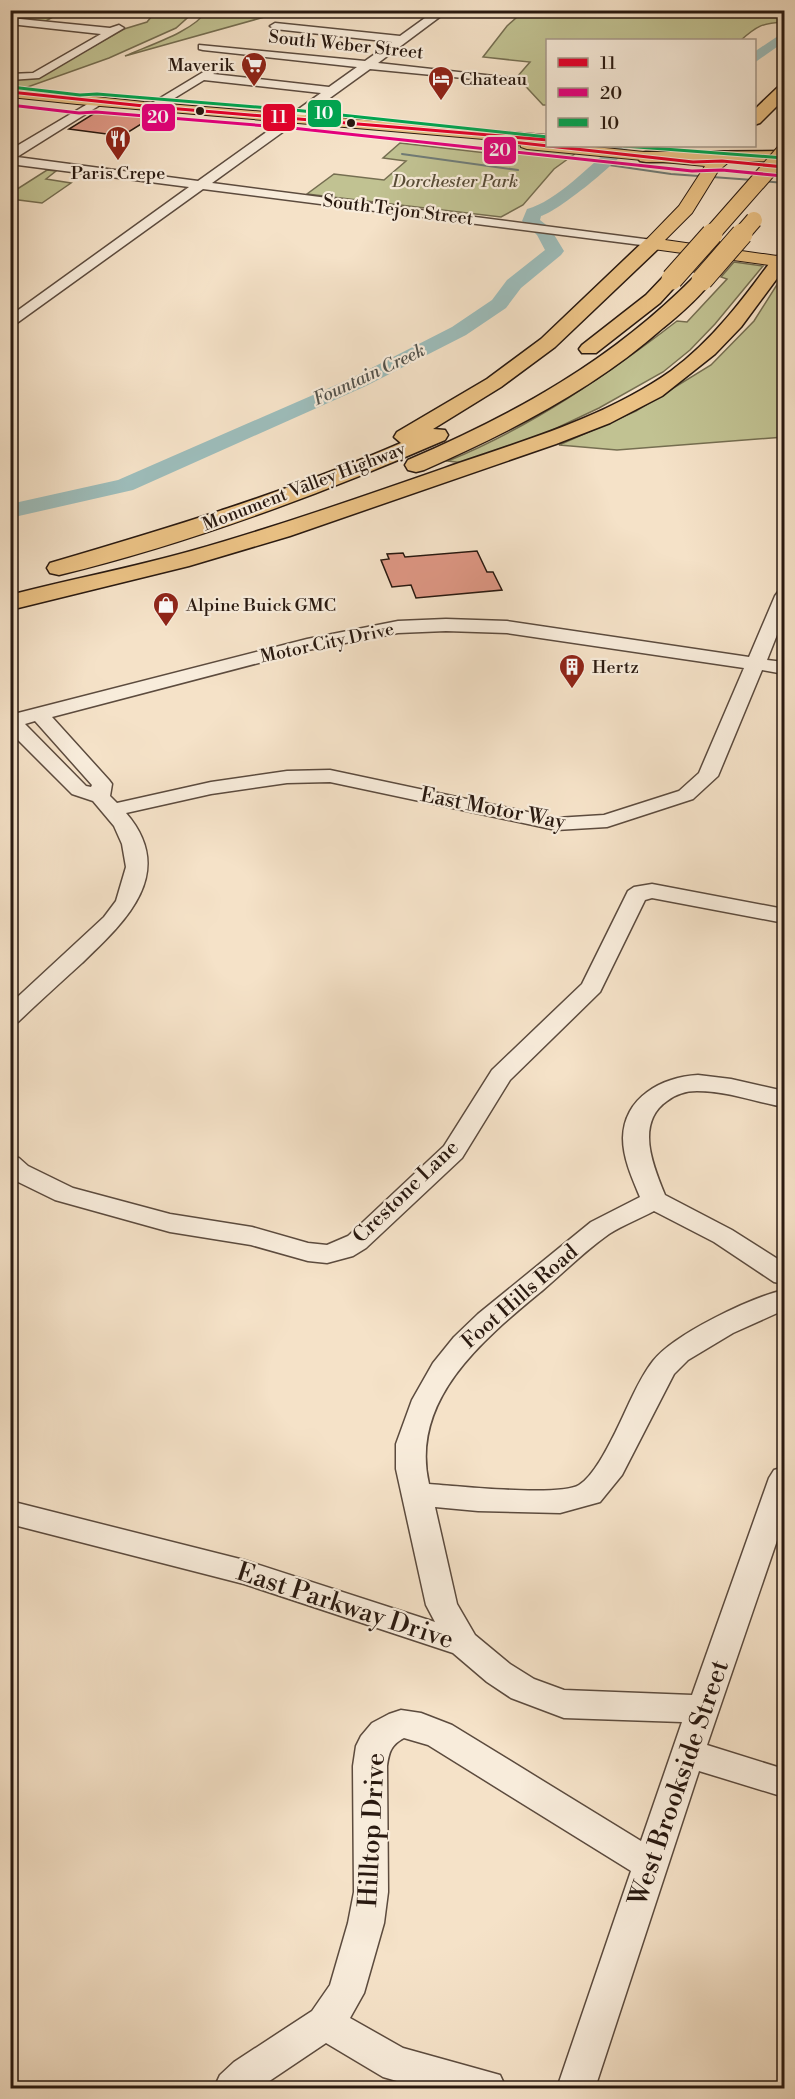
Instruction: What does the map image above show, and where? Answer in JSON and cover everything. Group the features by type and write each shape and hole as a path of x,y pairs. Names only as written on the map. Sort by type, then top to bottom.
{"highway":[{"path":"757,120 784,90"},
{"path":"747,147 783,158"},
{"path":"646,157 783,158"},
{"path":"576,358 611,334 653,299 783,158"},
{"name":"Monument Valley Highway","path":"10,603 61,589 304,511 445,453 520,416 641,339 675,310 762,211"},
{"path":"309,489 408,435 494,383 548,343 652,244"},
{"path":"61,589 178,562 298,527 559,436 626,406 677,376 712,348 737,321 783,260"},
{"name":"Monument Valley Highway","path":"10,580 130,548 309,489 447,430 501,404 539,382"}],"main road":[{"path":"10,94 80,104 96,103 369,123 546,140"},
{"path":"293,119 309,123 546,146"},
{"path":"559,147 646,157"},
{"path":"614,147 711,158 702,183 686,209 652,244"},
{"name":"South Tejon Street","path":"652,244 783,260"}],"street":[{"path":"10,324 444,10"},
{"path":"10,21 116,30 28,78 10,77"},
{"path":"275,26 403,40"},
{"name":"South Weber Street","path":"203,47 521,82"},
{"path":"151,108 241,51"},
{"path":"202,76 333,91"},
{"path":"10,158 96,103"},
{"name":"South Tejon Street","path":"10,158 652,244"},
{"name":"East Motor Way","path":"106,804 287,777 330,776 556,824 607,821 686,795 708,776 784,596"},
{"name":"Motor City Drive","path":"11,722 307,645 398,627 446,625 507,627 784,668"},
{"path":"39,714 102,784 106,804"},
{"path":"10,1017 112,921 127,902 137,867 133,844 124,824 106,804 79,790 11,722"},
{"name":"Crestone Lane","path":"15,1168 64,1194 170,1223 252,1236 308,1252 327,1254 344,1250 357,1242 453,1152 501,1076 591,987 599,976 633,901 642,891 660,892 784,916"},
{"path":"784,1099 716,1084 680,1084 654,1097 643,1111 637,1126 636,1138 638,1157 654,1200 723,1236 784,1275"},
{"name":"Foot Hills Road","path":"417,1494 411,1469 411,1444 426,1400 443,1370 464,1344 488,1321 600,1228 654,1200"},
{"path":"464,1644 442,1605 417,1494 477,1500 560,1502 589,1494 612,1467 651,1389 678,1353 748,1313 784,1299"},
{"name":"West Brookside Street","path":"576,2088 688,1753 784,1478"},
{"name":"East Parkway Drive","path":"10,1512 244,1572 464,1644 490,1668 542,1699 564,1704 704,1709"},
{"name":"Hilltop Drive","path":"233,2088 247,2075 325,2023 346,1993 366,1923 371,1892 370,1766 373,1746 384,1733 401,1724 421,1727 440,1735 651,1865"},
{"path":"688,1753 784,1783"},
{"path":"325,2023 396,2064 487,2088"}],"green space":[{"path":"770,10 784,16 784,22 760,26 742,39 546,39 546,105 543,105 517,77 530,62 483,57 507,26 524,11"},
{"path":"10,11 53,11 55,16 44,22 11,19"},
{"path":"156,11 195,11 176,28 109,58 22,89 11,88 10,79 41,76 124,29 147,22"},
{"path":"206,11 286,11 125,56 192,25"},
{"name":"Dorchester Park","path":"400,143 495,154 506,144 576,153 554,169 523,205 501,217 307,194 334,174 384,180 406,161 383,158"},
{"path":"47,170 56,171 46,179 71,183 42,203 11,199 11,193"},
{"path":"734,262 763,266 715,324 690,350 663,372 599,408 542,435 464,463 448,461 538,416 596,380 677,321 687,322 727,279 721,277"},
{"path":"784,279 784,437 617,450 559,445 636,411 711,365 754,321 778,283"}],"building":[{"path":"98,111 151,118 122,136 69,129"},
{"path":"477,551 487,572 493,572 502,590 416,598 411,585 392,587 381,560 389,559 387,554 403,553 405,557"}],"waterway":[{"path":"779,10 784,11"},
{"name":"Fountain Creek","path":"756,57 784,36"},
{"name":"Fountain Creek","path":"10,511 125,485 359,382 459,331 499,304 514,284 555,251 544,232 531,221 533,213 544,210 558,201 621,147"},
{"path":"402,154 518,170"},
{"path":"602,164 671,174 753,180"},
{"path":"762,181 784,183"}],"transit line":[{"name":"10","path":"11,87 80,95 97,94 294,110 546,137"},
{"name":"11","path":"10,92 144,106 546,140"},
{"name":"20","path":"10,105 79,113 96,112 292,128 692,171 722,170 783,176"},
{"name":"11","path":"494,140 546,146"},
{"name":"11","path":"557,147 693,162 722,161 784,167"},
{"name":"10","path":"637,147 784,158"}],"place":[{"name":"Maverik","path":"254,88"},
{"name":"Chateau","path":"441,102"},
{"name":"Paris Crepe","path":"118,162"},
{"name":"Alpine Buick GMC","path":"166,628"},
{"name":"Hertz","path":"572,690"}]}
